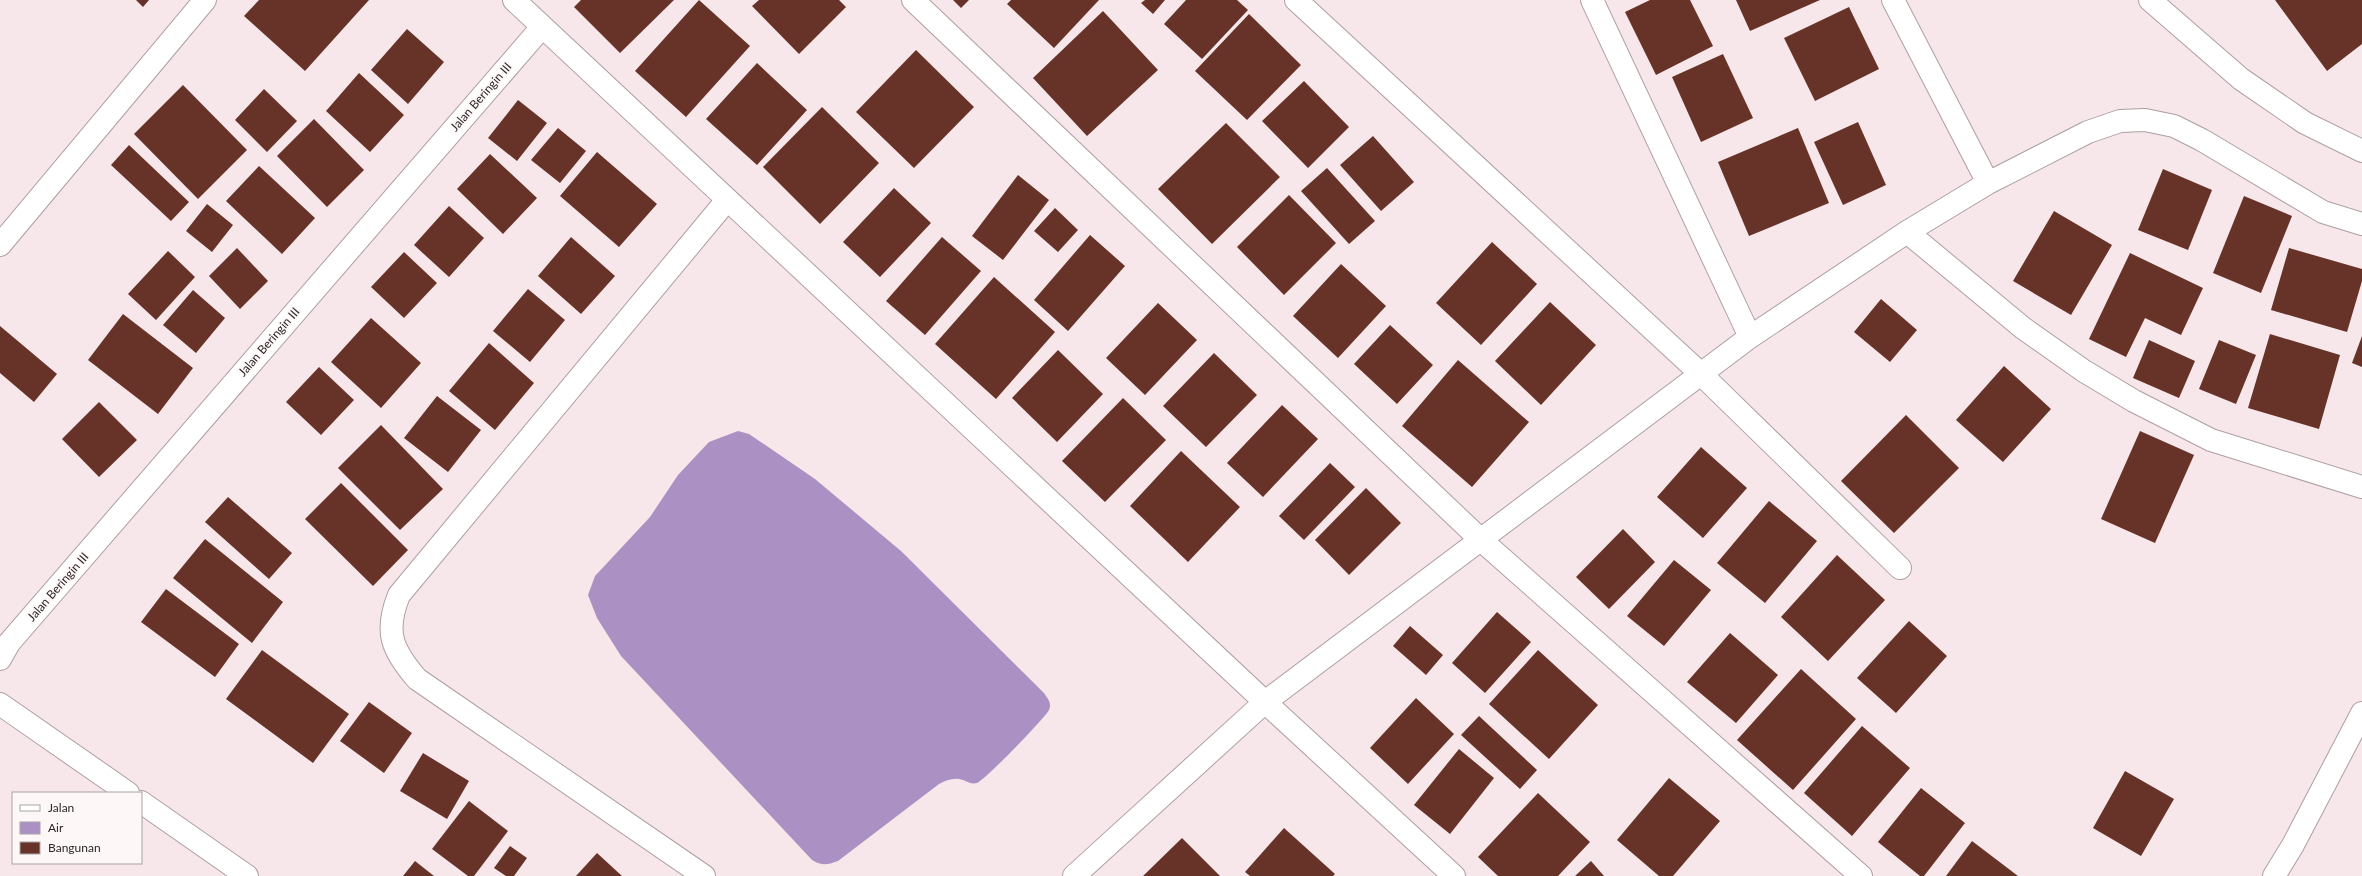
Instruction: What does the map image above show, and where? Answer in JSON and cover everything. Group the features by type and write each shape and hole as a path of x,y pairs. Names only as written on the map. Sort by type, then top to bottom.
{"street":[{"path":"0,245 205,0"},
{"path":"514,0 1454,876"},
{"path":"913,0 1481,540 1861,876"},
{"path":"1296,0 1701,374 1900,568"},
{"path":"1592,0 1750,337"},
{"path":"1894,0 1988,182"},
{"path":"2150,0 2179,28 2241,79 2305,123 2362,151"},
{"name":"Jalan Beringin III","path":"0,659 9,643 542,27"},
{"path":"1074,876 1266,702 1750,337 1907,232 1988,182 2088,132 2120,120 2144,120 2174,126 2202,140 2323,212 2362,224"},
{"path":"704,876 417,679 400,660 391,636 392,612 399,595 727,200"},
{"path":"1907,232 2023,328 2084,371 2134,401 2211,440 2362,487"},
{"path":"0,704 127,792"},
{"path":"2274,876 2293,845 2362,713"},
{"path":"142,803 247,876"}],"water":[{"path":"738,431 749,434 815,479 901,551 1044,693 1050,703 1049,710 1037,724 1002,761 977,783 954,779 939,784 838,861 831,863 822,864 812,860 621,656 597,618 588,595 595,576 650,517 678,475 709,442"}],"building":[{"path":"136,0 149,0 143,7"},
{"path":"259,0 369,0 305,71 244,16"},
{"path":"581,0 674,0 620,53 574,7"},
{"path":"699,0 750,46 686,117 635,71"},
{"path":"759,0 839,0 846,7 799,54 752,6"},
{"path":"953,0 969,0 961,8"},
{"path":"1011,0 1099,0 1054,48 1007,4"},
{"path":"1145,0 1165,0 1153,14 1141,3"},
{"path":"1186,0 1237,0 1248,10 1202,59 1164,24"},
{"path":"1650,0 1690,0 1713,46 1656,75 1625,12"},
{"path":"1736,0 1820,0 1750,31"},
{"path":"2275,0 2362,0 2362,44 2327,71"},
{"path":"1849,7 1879,69 1815,101 1784,38"},
{"path":"1103,11 1158,70 1087,136 1033,78"},
{"path":"1249,14 1301,65 1247,120 1195,71"},
{"path":"407,29 444,62 408,104 371,70"},
{"path":"916,50 974,107 914,168 856,112"},
{"path":"1723,54 1753,118 1701,142 1672,77"},
{"path":"757,63 807,110 757,165 706,119"},
{"path":"359,73 404,115 370,152 326,111"},
{"path":"1304,81 1349,127 1308,168 1262,121"},
{"path":"183,85 247,150 198,199 134,134"},
{"path":"264,89 297,121 267,152 235,120"},
{"path":"518,100 547,123 517,161 488,138"},
{"path":"822,107 879,163 820,224 763,167"},
{"path":"314,119 364,170 327,207 277,156"},
{"path":"1858,122 1886,185 1843,205 1814,142"},
{"path":"1226,123 1280,177 1212,244 1158,189"},
{"path":"558,128 586,151 560,183 531,160"},
{"path":"1798,128 1829,203 1749,236 1718,162"},
{"path":"1373,136 1414,182 1381,211 1340,165"},
{"path":"129,145 189,202 171,221 111,165"},
{"path":"597,152 657,204 619,247 560,196"},
{"path":"490,154 537,198 503,234 457,189"},
{"path":"259,166 315,218 282,254 226,201"},
{"path":"1327,168 1375,221 1349,244 1301,191"},
{"path":"2163,169 2212,190 2188,250 2138,230"},
{"path":"1018,175 1049,200 1003,260 972,236"},
{"path":"894,188 931,223 880,277 843,242"},
{"path":"1289,195 1336,243 1284,295 1237,247"},
{"path":"2244,196 2292,216 2261,293 2213,273"},
{"path":"207,204 233,225 212,252 186,231"},
{"path":"449,206 484,238 449,277 414,245"},
{"path":"1055,208 1078,230 1058,252 1034,231"},
{"path":"2054,211 2112,245 2071,315 2013,281"},
{"path":"1090,235 1125,266 1068,331 1034,300"},
{"path":"571,237 615,276 581,314 538,276"},
{"path":"942,237 981,271 925,335 886,301"},
{"path":"1492,242 1537,284 1481,345 1436,303"},
{"path":"237,248 268,281 240,309 209,276"},
{"path":"2289,248 2362,269 2362,281 2347,332 2271,310"},
{"path":"168,251 195,277 156,320 128,294"},
{"path":"404,252 437,283 404,318 371,287"},
{"path":"2130,253 2203,288 2181,335 2145,318 2126,357 2089,339"},
{"path":"1341,264 1386,306 1338,358 1293,316"},
{"path":"994,277 1055,332 996,399 935,344"},
{"path":"528,289 565,320 530,362 493,331"},
{"path":"193,290 225,318 196,353 163,325"},
{"path":"1881,299 1917,330 1890,362 1854,332"},
{"path":"1550,302 1596,345 1541,405 1495,361"},
{"path":"1158,303 1197,340 1145,395 1106,358"},
{"path":"123,314 193,368 158,414 88,360"},
{"path":"371,318 421,363 381,408 331,362"},
{"path":"1390,325 1433,365 1397,404 1354,364"},
{"path":"0,326 57,374 34,402 0,373"},
{"path":"2270,334 2340,355 2319,429 2248,408"},
{"path":"2362,336 2362,367 2352,363"},
{"path":"2149,340 2195,361 2179,398 2133,378"},
{"path":"2219,340 2256,355 2236,404 2199,389"},
{"path":"489,343 534,383 495,430 449,391"},
{"path":"1058,350 1103,394 1057,442 1012,398"},
{"path":"1214,353 1257,395 1206,447 1163,406"},
{"path":"1458,360 1529,422 1472,487 1402,426"},
{"path":"2004,366 2051,409 2003,462 1956,420"},
{"path":"319,367 354,400 321,435 286,402"},
{"path":"437,396 481,430 448,472 404,438"},
{"path":"1123,398 1166,440 1105,502 1062,461"},
{"path":"99,402 137,440 99,477 62,439"},
{"path":"1282,405 1318,439 1263,497 1227,463"},
{"path":"1906,415 1959,468 1894,533 1841,481"},
{"path":"381,425 443,489 400,530 338,468"},
{"path":"2140,431 2194,455 2155,543 2101,519"},
{"path":"1701,447 1747,488 1703,538 1657,497"},
{"path":"1181,451 1240,507 1188,562 1130,506"},
{"path":"1330,463 1355,487 1304,540 1279,516"},
{"path":"341,483 408,550 373,586 305,519"},
{"path":"1366,488 1401,523 1349,575 1315,540"},
{"path":"228,497 292,553 269,579 205,522"},
{"path":"1769,501 1817,541 1765,603 1717,563"},
{"path":"1623,529 1655,562 1609,609 1576,577"},
{"path":"205,539 283,602 252,643 173,578"},
{"path":"1837,555 1885,600 1828,661 1781,617"},
{"path":"1674,560 1711,590 1664,646 1627,616"},
{"path":"166,589 239,644 215,677 141,622"},
{"path":"1497,612 1531,642 1485,693 1452,663"},
{"path":"1909,621 1947,656 1896,713 1857,678"},
{"path":"1410,626 1443,655 1426,675 1393,646"},
{"path":"1730,633 1778,675 1736,723 1687,682"},
{"path":"262,650 349,714 313,763 226,699"},
{"path":"1538,650 1598,705 1549,759 1489,704"},
{"path":"1801,669 1856,719 1793,790 1737,740"},
{"path":"1416,698 1454,734 1408,784 1370,748"},
{"path":"369,702 412,733 384,773 340,741"},
{"path":"1479,716 1537,770 1520,789 1461,735"},
{"path":"1862,726 1910,768 1852,836 1804,793"},
{"path":"1459,749 1494,778 1450,834 1414,805"},
{"path":"423,753 469,781 447,819 400,791"},
{"path":"2125,771 2174,799 2141,856 2093,828"},
{"path":"1669,778 1720,821 1673,876 1659,876 1617,840"},
{"path":"1921,788 1965,823 1924,876 1920,876 1878,842"},
{"path":"1538,793 1590,842 1558,876 1498,876 1478,857"},
{"path":"469,801 508,831 474,876 468,876 432,849"},
{"path":"1284,828 1335,874 1333,876 1250,876 1245,872"},
{"path":"1182,838 1220,876 1143,876"},
{"path":"1972,841 2018,876 1946,876"},
{"path":"510,846 527,858 514,876 506,876 494,868"},
{"path":"597,853 622,876 576,876"},
{"path":"415,861 434,876 403,876"},
{"path":"1591,861 1604,876 1575,876"}]}
